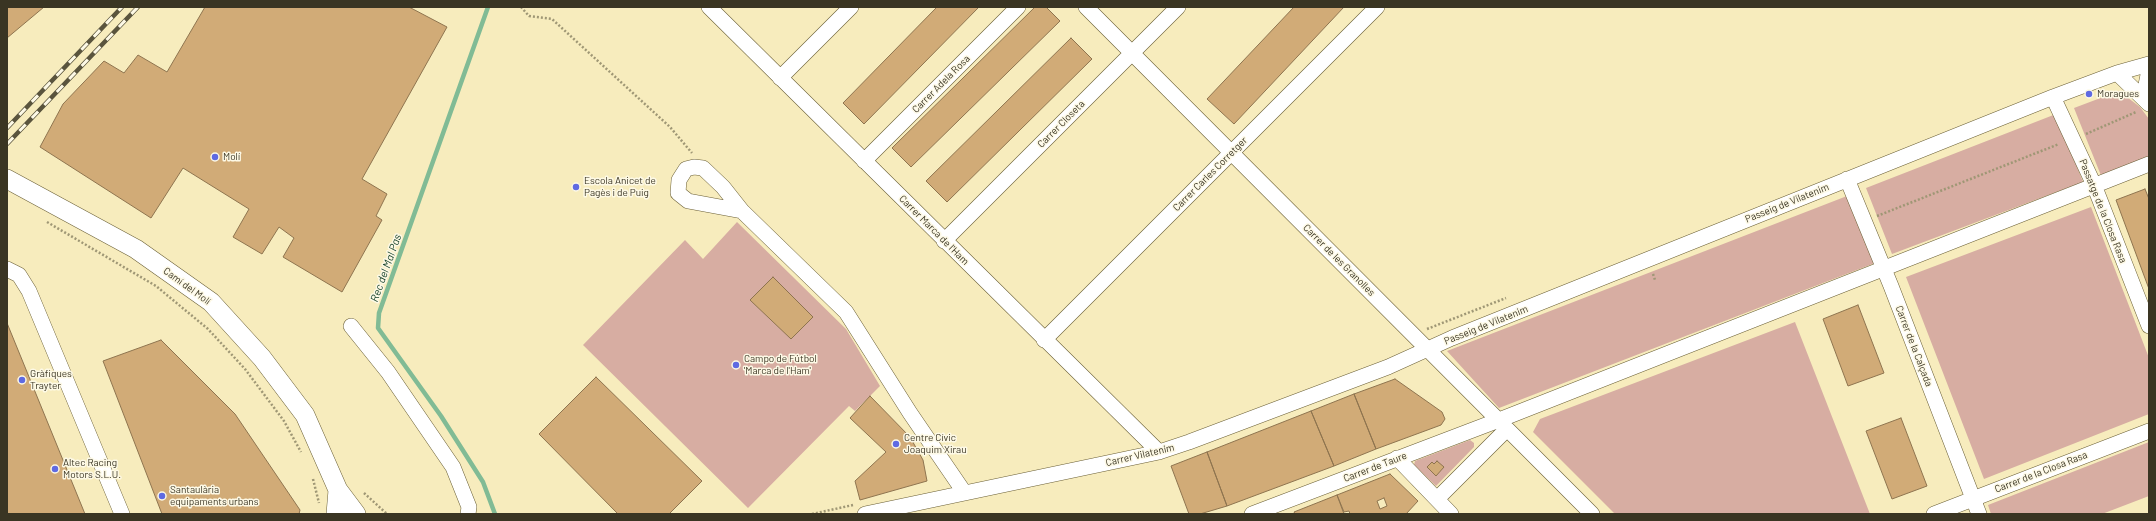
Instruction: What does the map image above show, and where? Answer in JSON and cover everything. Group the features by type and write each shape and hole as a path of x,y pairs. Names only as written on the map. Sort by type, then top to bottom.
{"main road":[{"name":"Camí del Molí","path":"7,179 136,249 211,302 262,358 305,415 338,490 356,514"},
{"name":"Camí del Molí","path":"328,511 338,490"}],"street":[{"name":"Carrer Marca de l'Ham","path":"709,7 1044,340 1159,452"},
{"path":"780,78 851,7"},
{"name":"Carrer Adela Rosa","path":"864,161 1018,7"},
{"name":"Carrer de les Granolles","path":"1086,7 1592,514"},
{"name":"Carrer Closeta","path":"944,241 1178,7"},
{"name":"Carrer Carles Corretger","path":"1044,340 1377,7"},
{"name":"Passeig de Vilatenim","path":"1426,349 1847,179 2117,73 2149,64"},
{"path":"2149,70 2146,85 2149,103"},
{"path":"2117,73 2149,103"},
{"name":"Passatge de la Closa Rasa","path":"2053,98 2094,185 2149,326"},
{"path":"1436,499 1503,424 1648,360 1884,269 2149,164"},
{"path":"742,211 688,201 681,197 678,193 677,185 686,169 694,167 703,168 723,187 742,211 846,312 910,413 964,492"},
{"name":"Carrer de la Calçada","path":"1847,179 1884,269 1979,514"},
{"path":"7,269 19,275 29,292 122,514"},
{"path":"350,326 388,372 453,467 469,507 468,514"},
{"name":"Carrer Vilatenim","path":"865,514 1159,452 1388,367 1426,349"},
{"name":"Carrer de Taure","path":"1252,514 1397,458 1503,424"},
{"name":"Carrer de la Closa Rasa","path":"1934,514 2149,431"},
{"path":"1397,458 1451,514"}],"path":[{"path":"521,7 529,16 552,19 670,127 703,168"},
{"path":"1865,221 2134,114 2149,103"},
{"path":"43,220 156,286 208,329 250,376 284,420 303,456"},
{"path":"312,476 328,511"}],"shaded area":[{"path":"2119,91 2140,107 2149,119 2149,160 2102,178 2074,108"},
{"path":"2056,114 2083,182 1892,254 1866,188"},
{"path":"1847,196 1875,263 1499,408 1447,351"},
{"path":"2091,207 2149,358 2149,414 1984,479 1906,277"},
{"name":"Campo de Fútbol 'Marca de l'Ham'","path":"737,222 846,329 880,386 855,411 849,406 748,508 583,345 685,240 703,259"},
{"path":"1795,322 1870,514 1615,514 1533,432 1540,419"},
{"path":"1470,440 1474,443 1474,447 1436,486 1414,465 1415,461"},
{"path":"2149,442 2149,496 2102,514 1991,514 1988,505"}],"building":[{"path":"7,7 44,7 7,38"},
{"name":"Molí","path":"205,7 409,7 447,27 362,179 387,194 376,216 382,220 342,292 283,257 294,238 279,227 262,254 233,237 249,209 183,168 151,218 40,147 63,104 104,61 124,73 138,55 167,72"},
{"path":"937,7 979,7 864,124 843,103"},
{"path":"1035,7 1046,7 1060,21 911,167 892,148"},
{"path":"1294,7 1344,7 1234,124 1207,99"},
{"path":"1071,38 1092,59 947,202 926,181"},
{"path":"2145,189 2149,199 2149,289 2116,200"},
{"path":"773,277 813,317 791,339 750,300"},
{"path":"1858,305 1884,373 1848,386 1823,319"},
{"path":"7,323 85,514 7,514"},
{"path":"161,340 235,414 300,510 299,514 162,514 103,361"},
{"path":"596,377 702,481 669,514 618,514 539,434"},
{"path":"1395,379 1442,412 1445,419 1441,425 1376,449 1354,394"},
{"path":"1354,394 1376,449 1334,466 1311,411"},
{"name":"Centre Cívic Joaquim Xirau","path":"870,396 910,437 923,460 927,481 860,500 855,481 886,452 850,418"},
{"path":"1311,411 1334,466 1227,506 1207,452"},
{"path":"1901,418 1927,486 1892,499 1866,431"},
{"path":"1207,452 1227,506 1200,514 1189,514 1171,466"},
{"path":"1437,461 1444,467 1436,476 1427,467 1432,462 1434,464"},
{"path":"1390,474 1418,501 1406,514 1350,514 1349,511 1344,512 1337,495","holes":["1384,498 1387,506 1380,509 1377,501"]},
{"path":"1337,495 1344,514 1295,514 1294,512"}],"waterway":[{"name":"Rec del Mal Pas","path":"488,7 379,313 378,328 441,416 483,482 495,514"}],"railway":[{"path":"7,128 122,7"},
{"path":"7,144 138,7"}],"place":[{"name":"Moragues","path":"2089,94"},
{"name":"Molí","path":"215,157"},
{"name":"Escola Anicet de Pagès i de Puig","path":"576,187"},
{"name":"Campo de Fútbol 'Marca de l'Ham'","path":"736,365"},
{"name":"Gràfiques Trayter","path":"22,380"},
{"name":"Centre Cívic Joaquim Xirau","path":"896,444"},
{"name":"Altec Racing Motors S.L.U.","path":"55,469"},
{"name":"Santaulària equipaments urbans","path":"162,496"}]}
